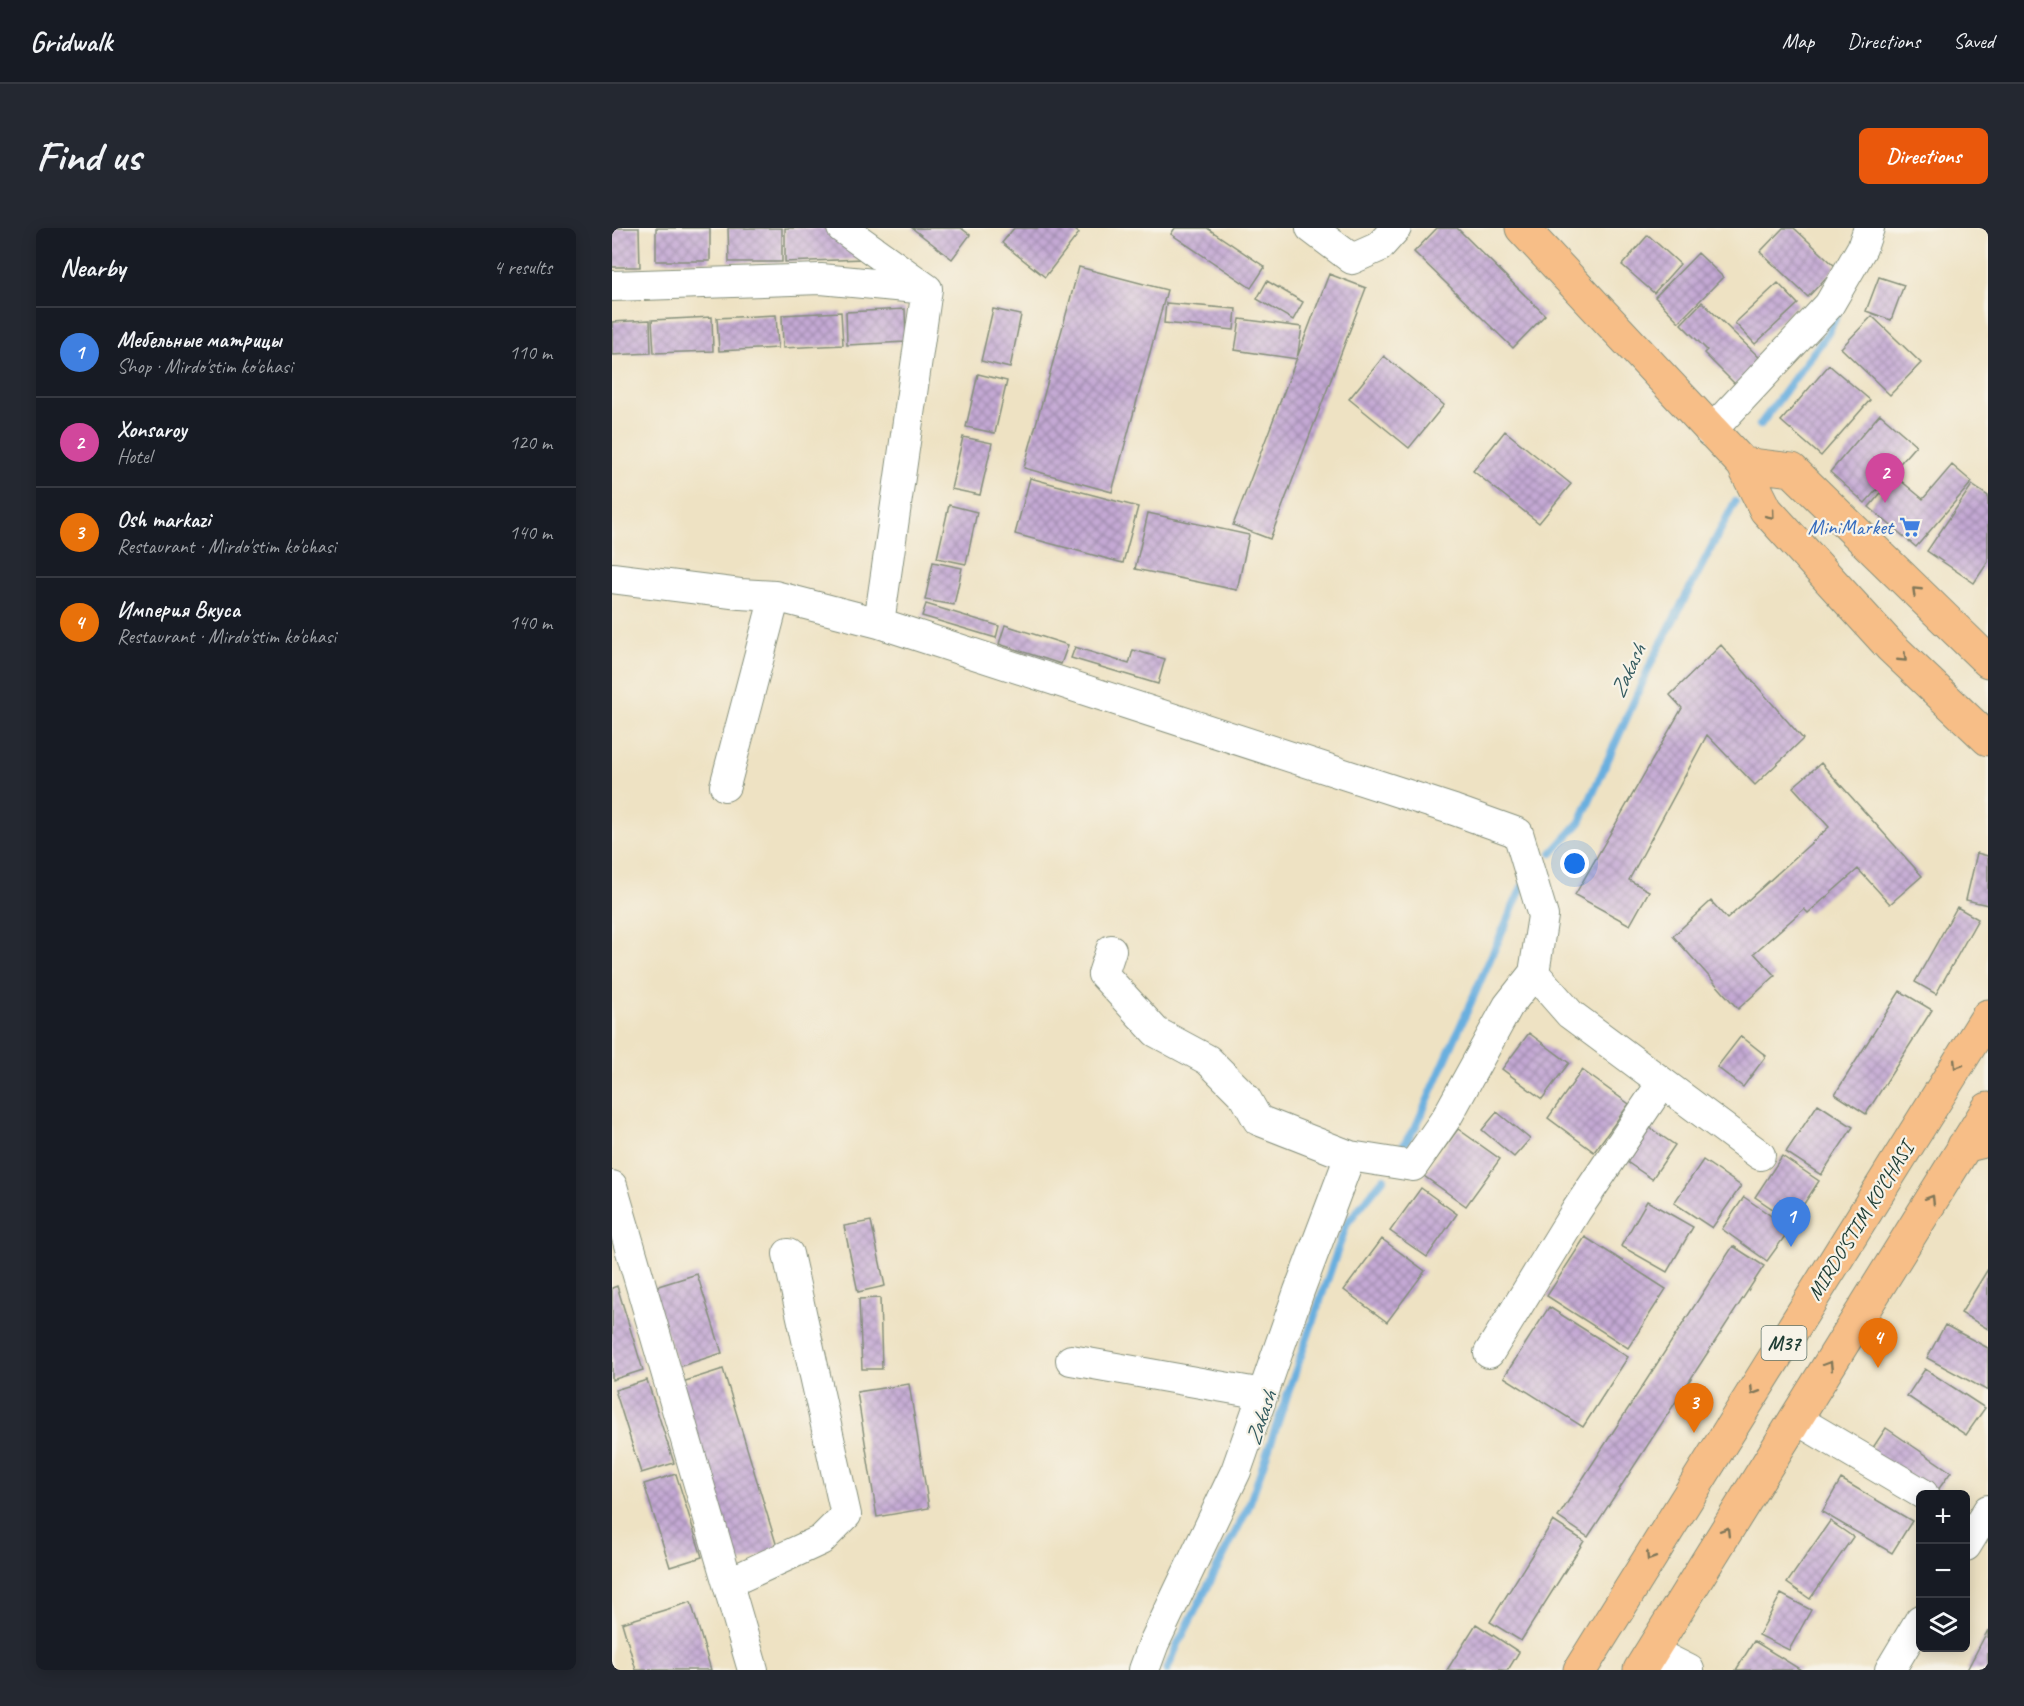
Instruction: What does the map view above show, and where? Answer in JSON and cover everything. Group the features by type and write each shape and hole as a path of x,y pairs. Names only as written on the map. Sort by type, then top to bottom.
{"main road":[{"path":"1522,228 1710,432 1743,464 1766,510 1890,646 1988,739"},
{"path":"1743,464 1792,470 1988,661"},
{"name":"MIRDO'STIM KO'CHASI","path":"1580,1670 1988,1016"},
{"name":"M37","path":"1646,1661 1796,1419 1976,1143 1988,1109"}],"street":[{"path":"842,228 927,289"},
{"path":"1311,228 1352,259 1379,247 1396,228"},
{"path":"1710,432 1829,305 1862,248 1869,228"},
{"path":"612,286 821,279 927,289"},
{"path":"879,623 927,289"},
{"path":"612,579 775,596 879,623 1454,810 1518,833 1543,916 1534,973 1508,1006 1447,1117 1413,1166 1350,1156 1258,1120 1245,1097 1208,1060 1156,1032 1103,974 1111,950"},
{"path":"725,786 775,596"},
{"path":"1534,973 1570,1014 1760,1155"},
{"path":"1489,1353 1576,1211 1662,1083"},
{"path":"1144,1670 1154,1643 1236,1471 1350,1156"},
{"path":"612,1186 753,1670"},
{"path":"728,1583 821,1540 846,1515 788,1254"},
{"path":"1071,1360 1263,1394"},
{"path":"1796,1419 1916,1490"},
{"path":"1890,1670 1916,1627"},
{"path":"1646,1661 1689,1670"}],"building":[{"path":"612,228 639,228 640,267 612,267"},
{"path":"656,228 710,228 710,261 656,261"},
{"path":"728,228 782,228 782,262 729,262"},
{"path":"785,228 826,228 862,259 785,262"},
{"path":"912,228 961,228 970,235 952,259"},
{"path":"1014,228 1072,228 1079,233 1045,277 1002,243"},
{"path":"1175,228 1207,228 1265,267 1251,288 1171,234"},
{"path":"1437,228 1457,228 1545,315 1513,348 1414,252"},
{"path":"1783,228 1794,228 1836,267 1808,297 1760,252"},
{"path":"1648,235 1680,264 1654,293 1622,265"},
{"path":"1698,253 1723,277 1679,322 1655,297"},
{"path":"1079,267 1167,290 1112,492 1024,468"},
{"path":"1329,274 1366,288 1270,539 1233,525"},
{"path":"1879,277 1904,285 1891,320 1866,311"},
{"path":"1267,281 1303,302 1293,320 1257,299"},
{"path":"1778,283 1798,304 1755,344 1735,323"},
{"path":"1702,302 1762,360 1736,385 1704,353 1707,350 1681,324"},
{"path":"1166,303 1236,309 1234,330 1164,323"},
{"path":"905,309 906,342 847,345 846,312"},
{"path":"993,309 1021,315 1010,368 981,361"},
{"path":"841,312 843,345 783,348 782,315"},
{"path":"776,315 778,348 719,351 717,318"},
{"path":"1872,316 1921,363 1890,395 1841,348"},
{"path":"712,317 713,351 654,353 652,320"},
{"path":"1240,319 1302,327 1297,359 1235,350"},
{"path":"650,320 651,353 612,355 612,322"},
{"path":"1384,356 1444,405 1409,448 1349,399"},
{"path":"1829,365 1870,400 1821,456 1781,421"},
{"path":"978,374 1007,381 995,433 966,427"},
{"path":"1880,414 1916,445 1865,503 1830,472"},
{"path":"1505,431 1571,484 1539,523 1473,471"},
{"path":"963,437 992,443 980,495 951,489"},
{"path":"1952,465 1972,482 1916,547 1869,507 1895,476 1923,499"},
{"path":"1030,478 1138,507 1123,563 1015,534"},
{"path":"1972,485 1988,496 1988,562 1974,583 1927,551"},
{"path":"949,505 977,512 966,564 937,558"},
{"path":"1148,513 1249,535 1237,590 1135,569"},
{"path":"933,562 962,568 954,605 925,600"},
{"path":"926,604 999,626 996,638 922,616"},
{"path":"1005,625 1068,645 1061,664 999,644"},
{"path":"1721,645 1803,739 1755,785 1707,735 1629,880 1649,891 1630,925 1575,895 1682,708 1670,695"},
{"path":"1075,647 1129,664 1133,650 1165,659 1158,684 1071,658"},
{"path":"1821,763 1922,876 1890,904 1858,869 1808,913 1804,909 1754,953 1775,976 1738,1009 1673,936 1711,901 1727,919 1829,827 1793,787"},
{"path":"1977,853 1988,856 1988,905 1966,900"},
{"path":"1957,907 1978,919 1936,994 1915,982"},
{"path":"1900,991 1932,1010 1866,1114 1835,1094"},
{"path":"1529,1033 1569,1063 1542,1099 1502,1069"},
{"path":"1741,1036 1766,1056 1743,1087 1717,1067"},
{"path":"1582,1070 1629,1104 1594,1152 1548,1118"},
{"path":"1818,1104 1853,1127 1821,1175 1786,1152"},
{"path":"1497,1112 1530,1139 1514,1157 1482,1130"},
{"path":"1650,1128 1675,1145 1652,1179 1627,1162"},
{"path":"1458,1129 1500,1159 1466,1206 1424,1176"},
{"path":"1782,1156 1819,1181 1792,1222 1755,1197"},
{"path":"1703,1160 1741,1186 1712,1228 1674,1203"},
{"path":"1421,1188 1457,1214 1427,1257 1390,1231"},
{"path":"1744,1197 1790,1229 1767,1261 1722,1229"},
{"path":"1647,1201 1693,1227 1667,1272 1621,1246"},
{"path":"871,1221 885,1286 858,1292 844,1226"},
{"path":"1585,1237 1666,1289 1628,1348 1547,1296"},
{"path":"1382,1239 1425,1271 1387,1322 1344,1290"},
{"path":"1733,1246 1764,1266 1588,1537 1558,1517"},
{"path":"1988,1269 1988,1329 1961,1313"},
{"path":"697,1274 722,1353 678,1367 652,1288"},
{"path":"617,1286 643,1370 612,1380 612,1288"},
{"path":"880,1298 882,1369 862,1369 859,1299"},
{"path":"1549,1307 1628,1357 1583,1427 1504,1377"},
{"path":"1945,1325 1988,1348 1988,1391 1927,1358"},
{"path":"723,1369 778,1550 728,1566 673,1385"},
{"path":"1925,1369 1985,1408 1966,1435 1907,1396"},
{"path":"647,1380 674,1463 641,1473 615,1390"},
{"path":"909,1384 929,1508 877,1517 857,1392"},
{"path":"1886,1428 1951,1472 1938,1490 1929,1490 1870,1452"},
{"path":"676,1474 702,1557 670,1567 644,1484"},
{"path":"1841,1479 1912,1521 1892,1553 1822,1512"},
{"path":"1553,1521 1584,1541 1521,1641 1490,1622"},
{"path":"1830,1521 1853,1537 1810,1599 1787,1583"},
{"path":"1781,1594 1811,1610 1789,1650 1759,1635"},
{"path":"691,1602 711,1670 636,1670 622,1623"},
{"path":"1476,1624 1519,1652 1508,1670 1447,1670"},
{"path":"1988,1630 1988,1670 1967,1670"},
{"path":"1754,1641 1801,1670 1736,1670"}],"waterway":[{"name":"Zakash","path":"1760,425 1828,333 1837,315"},
{"name":"Zakash","path":"1552,853 1580,822 1652,661 1735,502"},
{"name":"Zakash","path":"1398,1154 1417,1124 1522,887"},
{"name":"Zakash","path":"1167,1670 1248,1508 1347,1223 1384,1178"}],"place":[{"name":"Xonsaroy","path":"1885,503"},
{"name":"MiniMarket","path":"1910,527"},
{"name":"Мебельные матрицы","path":"1791,1247"},
{"name":"Империя Вкуса","path":"1878,1368"},
{"name":"Osh markazi","path":"1694,1433"}]}
